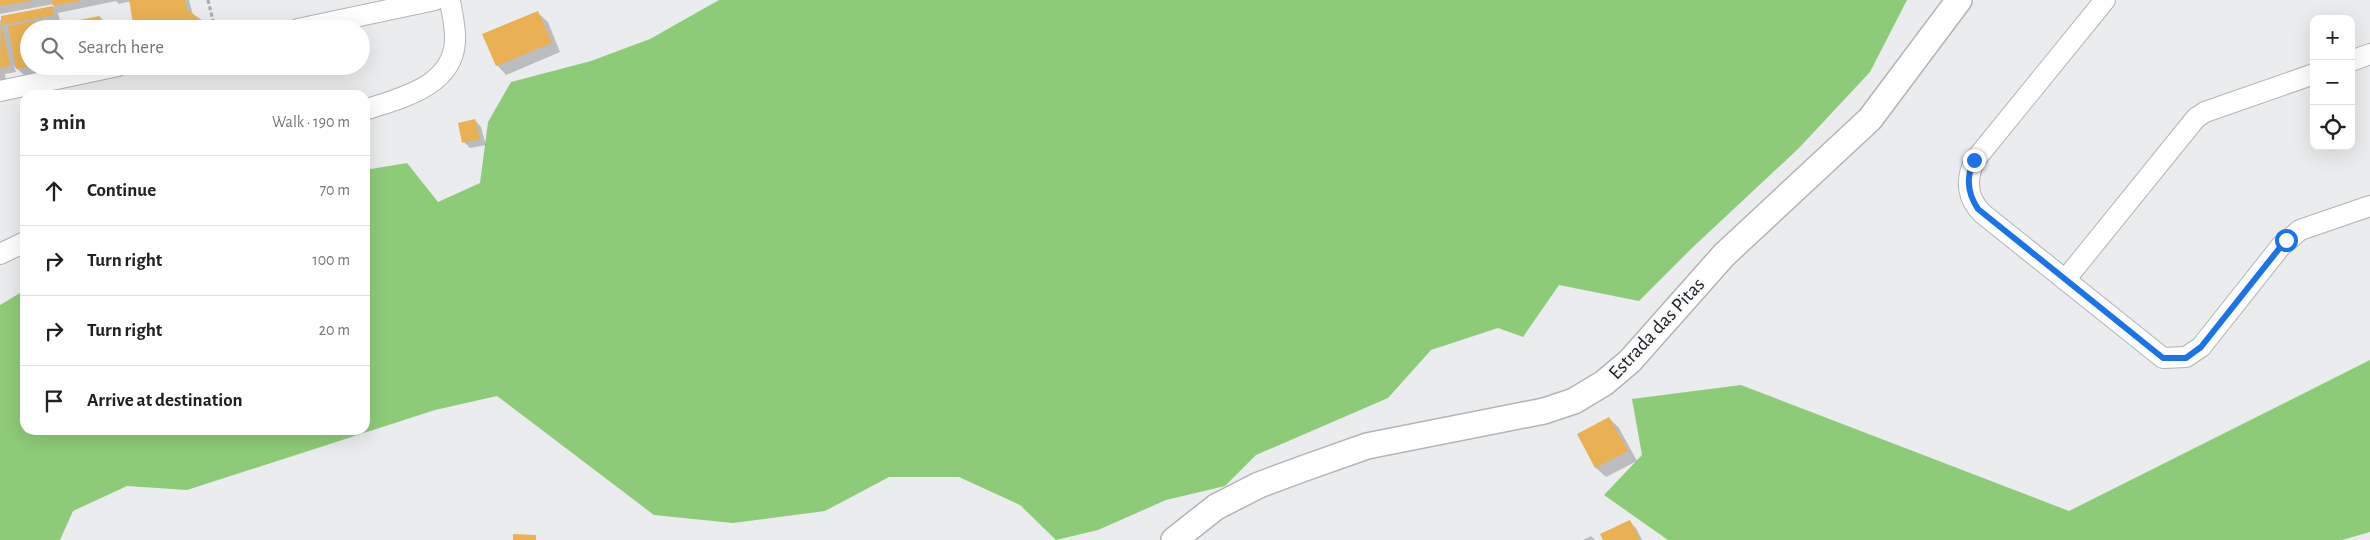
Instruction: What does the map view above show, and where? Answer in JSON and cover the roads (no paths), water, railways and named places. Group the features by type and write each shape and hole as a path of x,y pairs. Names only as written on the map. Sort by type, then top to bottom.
{"street":[{"path":"341,20 435,0"},
{"path":"370,108 434,82 447,68 453,55 455,42 450,0"},
{"name":"Estrada das Pitas","path":"1174,540 1216,508 1259,485 1302,469 1367,446 1544,411 1574,401 1604,383 1630,361 1724,255 1870,119 1959,0"},
{"path":"2105,0 1974,160 1968,179 1970,196 1978,209 2163,358 2186,358 2201,347 2286,240 2300,230 2370,206"},
{"path":"2354,60 2370,54"},
{"path":"0,91 76,75"},
{"path":"2065,280 2196,118 2204,112 2310,75"},
{"path":"0,254 20,244"}]}
